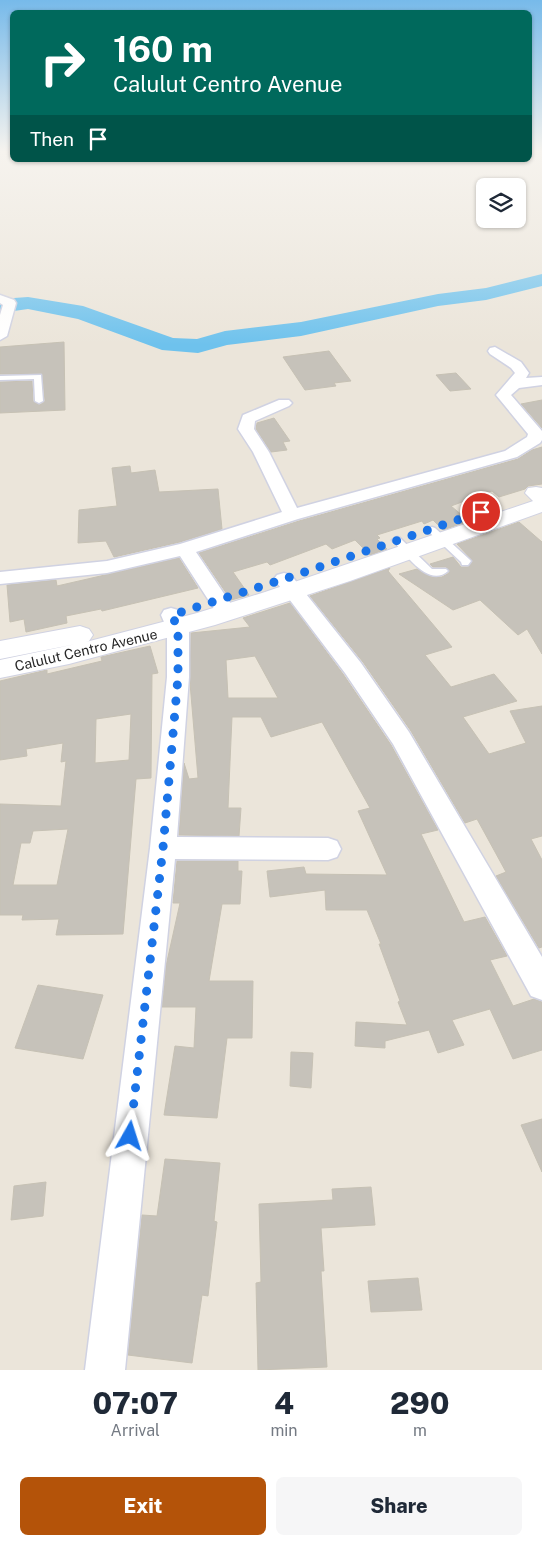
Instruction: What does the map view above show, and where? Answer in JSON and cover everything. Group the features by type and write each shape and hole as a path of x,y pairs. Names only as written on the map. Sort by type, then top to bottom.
{"main road":[{"name":"Calulut Centro Avenue","path":"0,669 42,662 175,622 438,535 541,496"},
{"name":"Calulut Centro Avenue","path":"0,650 117,628 175,622"}],"street":[{"path":"0,336 6,303"},
{"path":"0,578 107,567 185,549 387,487 502,458 525,447 534,440 536,434 503,395 515,384 522,373 516,365 495,351"},
{"path":"515,384 542,381"},
{"path":"284,403 248,418 246,430 261,452 292,515"},
{"path":"185,549 223,606"},
{"path":"288,585 353,668 401,738 542,986"},
{"path":"105,1370 163,848 178,677 175,622"},
{"path":"163,848 328,849"}],"lane":[{"path":"0,378 38,377 39,401"},
{"path":"438,535 466,561 464,563"},
{"path":"403,546 429,572 443,571"}],"building":[{"path":"64,342 65,410 0,413 0,382 32,381 33,401 40,405 45,401 42,374 0,374 0,347"},
{"path":"329,351 351,381 334,383 336,386 305,390 283,357"},
{"path":"456,373 471,389 450,391 436,375"},
{"path":"542,400 542,428 521,404"},
{"path":"274,418 290,441 283,442 287,450 271,452 256,429 257,423"},
{"path":"542,447 542,484 528,486 525,489 499,497 492,491 451,506 469,521 443,530 433,520 424,524 422,521 377,535 380,538 377,539 387,549 370,555 355,540 332,549 326,544 270,565 267,562 233,572 249,595 231,600 199,553 299,521 518,459 532,450"},
{"path":"130,466 131,473 155,470 159,492 218,489 222,529 180,542 114,557 106,541 78,543 79,510 117,506 112,468"},
{"path":"519,522 542,542 542,654 527,629 518,635 480,600 453,610 399,574 417,569 433,577 442,577 449,573 449,570 446,567 433,567 430,564 453,557 461,567 468,567 472,560 457,544"},
{"path":"179,558 198,588 102,611 101,609 66,616 67,623 26,632 24,619 10,622 7,585 56,580 57,586"},
{"path":"390,568 388,571 452,647 425,655 451,687 494,674 517,701 463,717 489,754 526,743 510,711 542,706 542,836 531,839 542,860 542,947 539,948 496,876 506,872 477,819 465,823 411,731 363,662 310,596"},
{"path":"290,603 343,674 391,745 438,830 421,834 464,922 485,917 507,956 490,960 513,1006 534,999 542,1002 542,1050 513,1059 490,1009 452,1020 464,1045 438,1053 429,1030 385,1041 385,1048 355,1046 356,1022 407,1025 379,944 381,944 367,910 326,910 325,890 270,897 267,871 304,867 306,874 387,875 358,811 370,808 322,722 271,737 261,717 232,717 228,808 241,808 239,836 179,835 184,763 189,779 198,778 190,683 191,633 250,627 243,618","holes":["255,656 278,698 228,698 226,660"]},
{"path":"150,646 158,673 152,674 151,778 136,779 123,934 56,935 59,919 22,920 23,915 0,915 0,804 61,806 66,761 61,762 63,743 26,749 27,756 0,760 0,681 47,670 47,674 102,661 101,657","holes":["131,714 129,760 95,763 96,719","68,829 57,885 13,885 21,843 30,843 33,831"]},
{"path":"177,861 238,861 238,871 242,871 240,904 222,904 209,981 253,981 252,1038 227,1038 217,1118 164,1115 175,1046 194,1048 196,1007 162,1007 166,966 180,903 173,903"},
{"path":"38,985 103,995 83,1059 15,1048"},
{"path":"291,1052 313,1053 311,1088 290,1086"},
{"path":"542,1119 542,1172 521,1125"},
{"path":"165,1159 220,1163 214,1221 217,1222 208,1296 202,1295 192,1363 128,1355 142,1215 157,1216"},
{"path":"46,1182 43,1216 11,1220 14,1186"},
{"path":"371,1187 375,1225 321,1228 324,1271 321,1271 327,1367 258,1370 256,1283 261,1282 259,1204 333,1200 332,1189"},
{"path":"418,1278 422,1310 371,1312 368,1281"}],"waterway":[{"path":"0,306 28,303 83,313 170,345 198,346 225,338 301,329 438,300 486,294 542,280"}],"route":[{"path":"130,1136 163,848 178,677 178,629 172,615 432,530 481,512"}]}
